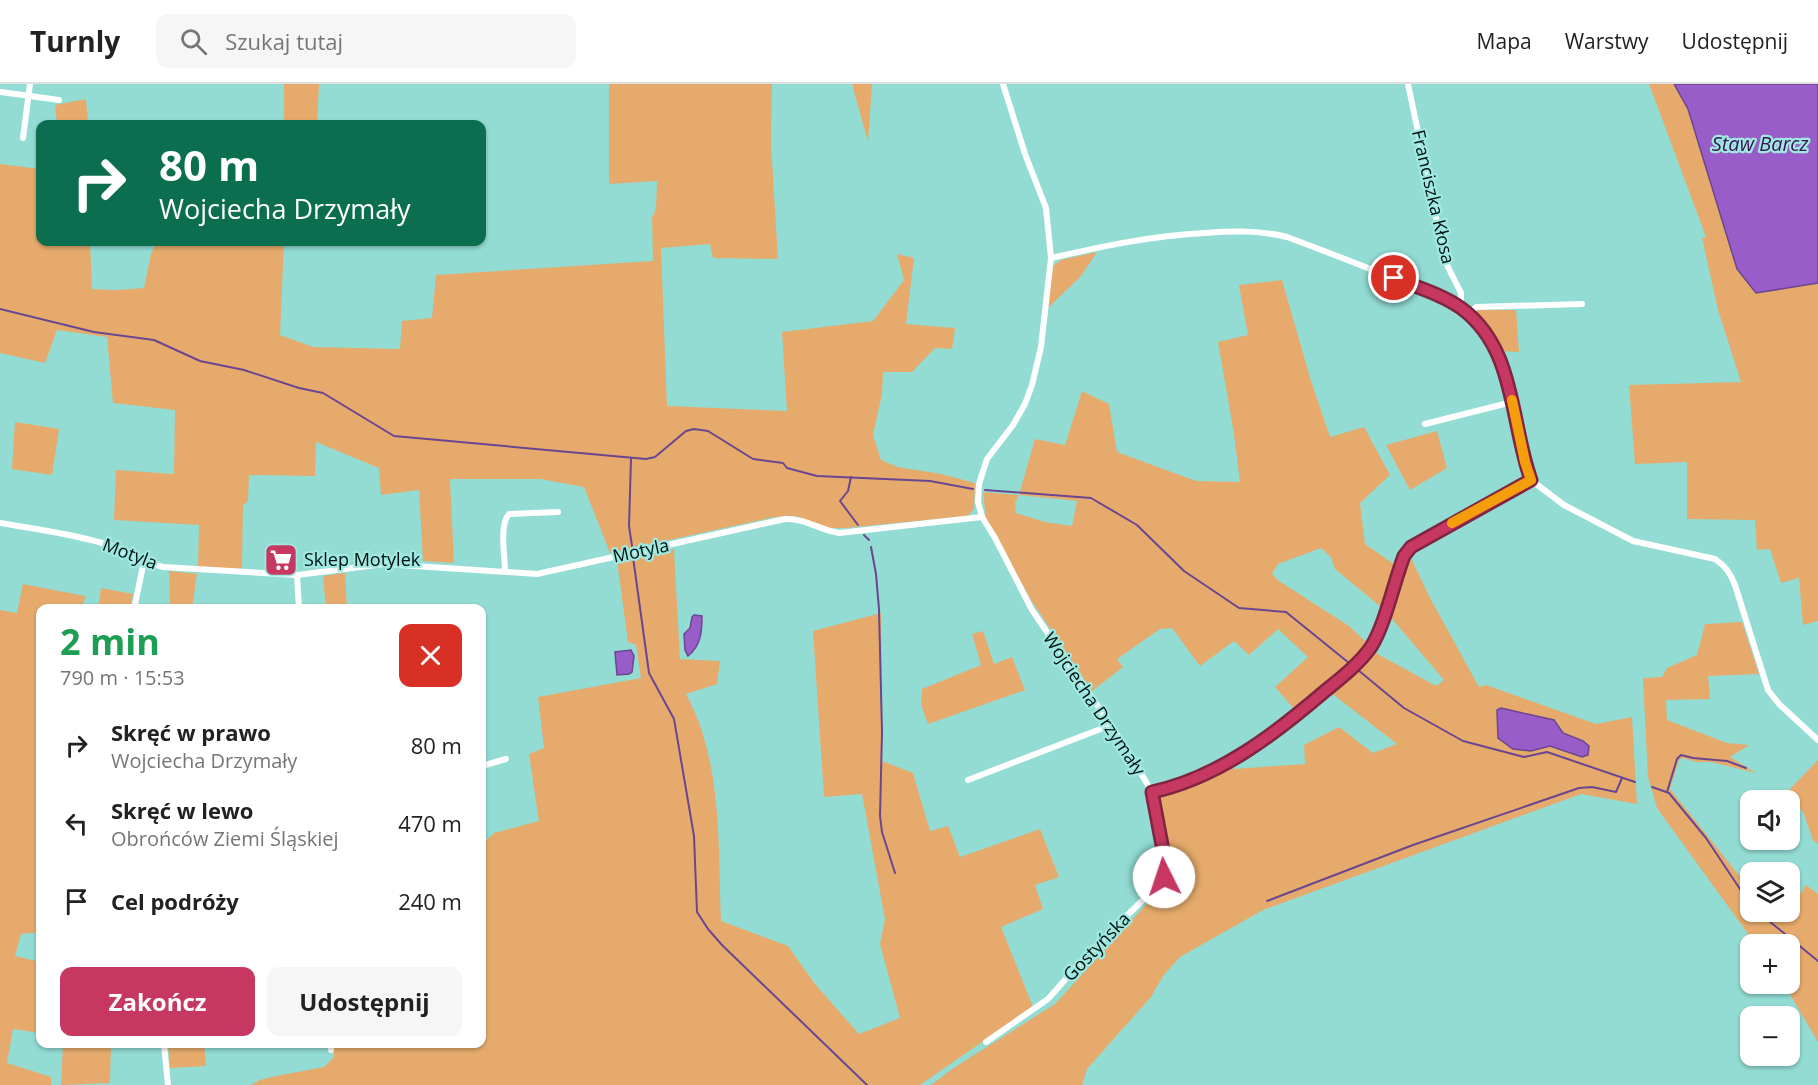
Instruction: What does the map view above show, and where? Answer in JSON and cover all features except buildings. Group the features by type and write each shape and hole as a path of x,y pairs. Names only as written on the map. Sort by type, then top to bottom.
{"street":[{"path":"23,138 30,84"},
{"name":"Wojciecha Drzymały","path":"1003,84 1025,154 1046,208 1051,258 1041,347 1032,385 1025,405 991,453 984,468 979,484 978,502 982,517 1032,610 1111,725 1152,792 1197,778 1287,724 1356,664 1372,645 1404,556 1411,547 1531,480"},
{"name":"Franciszka Kłosa","path":"1408,84 1445,261 1461,293 1461,308"},
{"path":"1,92 59,100"},
{"path":"1051,258 1129,240 1167,235 1265,231 1287,237 1435,294 1461,308 1482,328 1504,367 1531,480 1563,505 1633,541 1715,559 1723,564 1735,585 1768,690 1779,704 1818,740"},
{"path":"1468,315 1476,307 1582,304"},
{"path":"1425,424 1512,402"},
{"path":"506,571 504,530 506,517 509,514 558,512"},
{"name":"Motyla","path":"0,523 94,541 157,566 178,570 297,575 384,564 537,574 785,519 795,519 839,533 982,517"},
{"path":"136,604 144,561"},
{"path":"297,575 299,604"},
{"path":"968,780 1111,725"},
{"path":"486,765 506,759"},
{"name":"Gostyńska","path":"986,1042 1048,999 1087,955 1164,877 1166,866 1152,792"},
{"path":"164,1048 168,1085"}],"shaded area":[{"path":"284,84 319,84 317,120 284,120"},
{"path":"609,84 772,84 771,144 778,259 713,258 710,244 661,248 667,406 787,411 782,332 873,321 904,280 897,254 914,258 906,324 955,328 952,349 935,348 912,372 883,372 882,394 873,435 881,460 898,467 941,474 975,483 974,509 967,516 846,528 827,528 795,516 774,517 610,553 584,487 540,479 450,479 454,563 423,561 419,490 381,495 379,468 316,442 315,476 249,475 248,501 243,505 242,569 198,568 199,525 114,520 116,470 174,474 175,410 113,403 107,337 57,330 45,363 0,353 0,164 36,168 36,246 90,246 92,289 144,288 155,246 284,246 280,335 313,347 400,349 402,321 432,318 436,275 653,261 652,218 656,208 657,181 609,184"},
{"path":"852,84 872,84 868,142"},
{"path":"1649,84 1674,84 1688,109 1737,269 1756,293 1818,283 1818,621 1803,625 1799,578 1781,583 1770,549 1757,550 1755,520 1687,519 1687,462 1635,464 1629,385 1741,382 1718,310 1702,238 1706,237"},
{"path":"86,99 88,120 57,120 55,105"},
{"path":"1097,252 1081,276 1048,308 1053,266 1061,260"},
{"path":"1282,280 1330,437 1364,427 1390,475 1360,503 1365,544 1395,565 1381,607 1335,569 1331,557 1321,548 1278,564 1272,574 1279,581 1349,626 1366,642 1357,657 1295,710 1275,687 1308,657 1278,629 1249,655 1234,641 1200,666 1172,628 1160,629 1117,659 1123,667 1092,691 1031,600 986,518 983,492 1019,495 1035,439 1065,445 1082,391 1109,404 1117,452 1196,481 1240,482 1218,342 1248,335 1239,285","holes":["1019,495 1077,501 1072,526 1045,522 1016,513 1015,503"]},
{"path":"1516,310 1519,352 1502,351 1474,312"},
{"path":"15,422 59,429 52,475 12,469"},
{"path":"1437,431 1447,468 1410,490 1386,445"},
{"path":"674,549 680,659 720,661 717,684 686,694 707,747 713,776 721,921 788,946 815,984 859,1034 900,1018 880,944 885,919 862,794 824,797 813,631 881,613 882,761 913,773 930,831 948,826 960,857 1040,829 1059,877 1035,885 1043,909 1001,927 1033,1007 920,1085 251,1085 276,1076 324,1067 334,1057 333,1048 486,1048 486,840 494,833 539,821 529,754 544,748 538,697 641,678 636,645 628,642 617,561"},
{"path":"1410,556 1430,598 1479,687 1486,685 1596,724 1632,717 1637,804 1581,794 1263,910 1180,957 1163,976 1151,997 1087,1069 1082,1085 931,1085 952,1069 1055,1004 1174,874 1156,796 1209,777 1230,765 1234,769 1305,764 1304,745 1339,727 1373,753 1397,744 1330,692 1374,652 1436,686 1444,680 1388,614 1401,570"},
{"path":"169,571 197,574 193,604 170,604"},
{"path":"345,573 347,604 326,604 323,576"},
{"path":"23,584 85,596 84,604 36,604 36,932 21,934 15,956 36,961 36,1032 13,1029 7,1063 51,1077 51,1085 0,1085 0,610 17,613"},
{"path":"101,588 133,594 131,604 99,604"},
{"path":"1742,622 1759,674 1708,676 1710,699 1666,700 1667,720 1727,743 1749,745 1730,757 1756,773 1683,758 1679,760 1670,789 1740,876 1740,922 1800,922 1800,894 1806,885 1818,894 1818,1042 1800,1011 1800,1006 1797,1006 1790,994 1800,994 1800,934 1748,934 1657,808 1648,777 1643,678 1662,677 1667,668 1697,655 1705,624"},
{"path":"983,631 994,664 1012,657 1025,690 928,724 921,705 922,689 981,665 972,634"},
{"path":"1818,760 1818,844 1813,840 1800,808 1800,790 1789,790"},
{"path":"63,1048 111,1048 110,1083 61,1085"},
{"path":"168,1048 204,1048 206,1066 170,1068"}],"water":[{"name":"Staw Barcz","path":"1674,84 1818,84 1818,283 1756,293 1737,269 1688,109"},
{"path":"694,615 702,616 701,633 696,648 688,656 685,650 684,634 690,628"},
{"path":"631,650 634,656 632,672 617,675 615,652"},
{"path":"1501,708 1554,720 1563,733 1589,746 1588,755 1582,757 1550,746 1531,751 1513,749 1498,738 1497,710"}],"waterway":[{"path":"0,309 94,332 154,340 200,361 244,370 299,388 323,393 394,436 646,459 655,457 686,431 694,429 708,431 753,459 783,463 787,468 817,476 930,481 973,489"},
{"path":"631,459 629,526 632,546"},
{"path":"851,477 848,491 840,501 858,525"},
{"path":"985,490 1091,498 1137,525 1184,571 1239,608 1286,612 1349,663"},
{"path":"864,535 869,540"},
{"path":"871,547 879,609 882,732 880,816 882,832 895,873"},
{"path":"633,557 649,673 674,719 694,836 697,912 722,945 867,1085"},
{"path":"1358,670 1404,708 1463,741 1524,757 1547,752 1635,782"},
{"path":"1667,792 1677,759 1681,755 1727,761 1746,768"},
{"path":"1267,901 1413,845 1579,788 1592,787 1616,792 1622,778"},
{"path":"1652,787 1669,793 1706,838 1740,889"},
{"path":"1770,922 1818,961"}],"slow traffic":[{"path":"1452,523 1531,480 1512,400"}],"place":[{"name":"Sklep Motylek","path":"281,560"}],"route":[{"path":"1164,877 1166,866 1152,792 1197,778 1239,755 1287,724 1356,664 1372,645 1395,578 1404,556 1411,547 1531,480 1504,367 1482,328 1461,308 1435,294 1394,278"}]}
